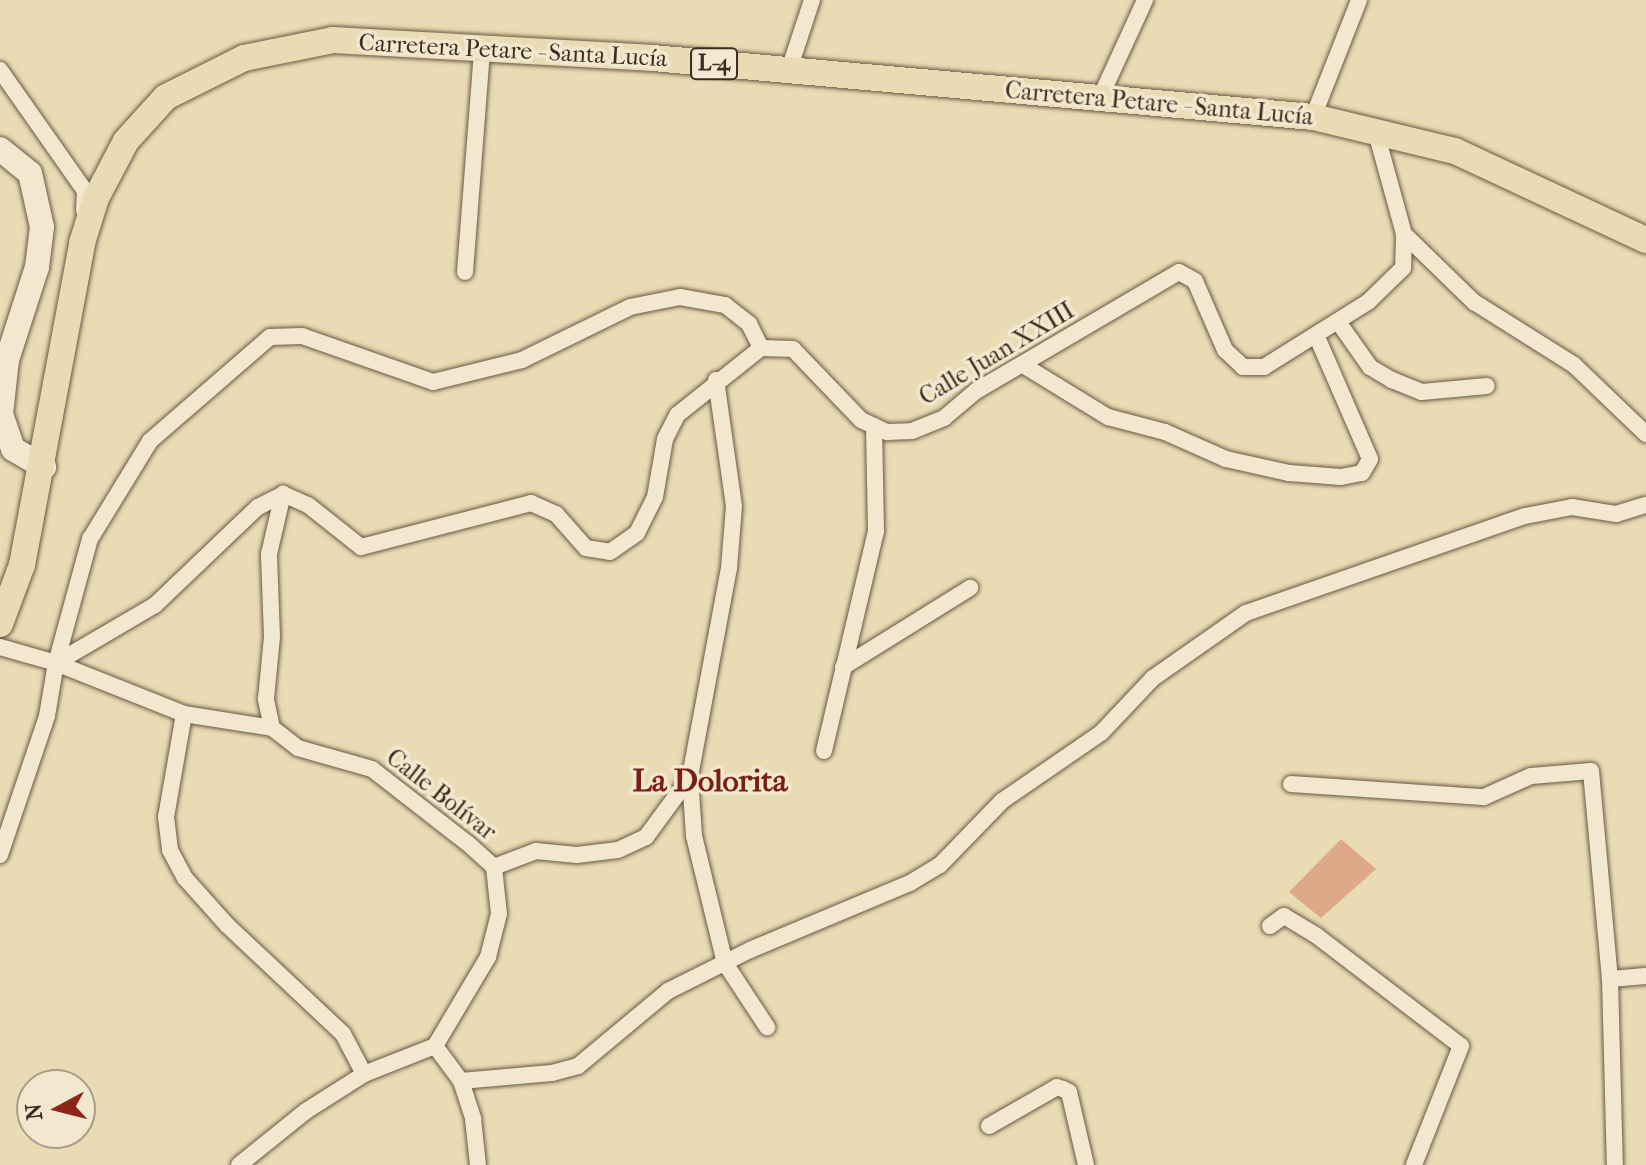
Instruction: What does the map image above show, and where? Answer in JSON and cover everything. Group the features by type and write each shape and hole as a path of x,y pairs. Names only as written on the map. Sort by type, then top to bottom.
{"main road":[{"name":"Carretera Petare - Santa Lucía","path":"0,624 22,565 44,467 82,243 96,198 126,141 166,97 244,58 333,40 789,70 1313,117 1455,151 1646,240"}],"street":[{"path":"789,70 812,0"},
{"path":"1100,98 1145,0"},
{"path":"1313,117 1359,0"},
{"path":"465,272 482,49"},
{"path":"0,70 85,191 82,243"},
{"name":"Calle Juan XXIII","path":"761,348 793,349 835,398 874,426 887,432 912,431 944,418 976,391 1179,272 1195,281 1225,350 1243,367 1264,367 1339,323 1403,268 1404,234 1376,132"},
{"path":"0,149 30,173 42,227 37,267 7,360 1,414 13,449 44,467"},
{"path":"1404,234 1474,302 1574,365 1646,434"},
{"path":"0,855 47,716 56,663 90,539 150,441 270,337 302,336 433,382 522,360 619,311 680,297 725,305 749,324 761,348 716,380 677,415 643,521 637,533 610,552 586,548 556,514 531,503 361,547 308,505 283,494"},
{"path":"1339,323 1370,367 1392,380 1422,392 1487,386"},
{"path":"1023,365 1108,417 1165,432 1226,459 1289,473 1341,477 1362,473 1370,459 1317,337"},
{"path":"716,380 734,506 729,568 690,777 694,836 725,963 767,1027"},
{"path":"824,751 876,531 874,426"},
{"path":"56,663 155,605 258,507 283,494"},
{"path":"0,647 56,663 184,714 272,728 266,699 272,637 269,554 283,494"},
{"path":"461,1081 552,1073 578,1066 647,1003 725,963 910,883 940,865 1002,801 1101,733 1153,678 1246,613 1525,516 1572,507 1616,514 1646,505"},
{"path":"843,667 970,588"},
{"path":"184,714 166,817 170,850 185,878 227,925 343,1034 364,1074"},
{"name":"Calle Bolívar","path":"272,728 298,748 372,769 494,867 499,914 488,957 435,1046"},
{"path":"1291,784 1484,797 1531,776 1591,771 1610,979 1615,1165"},
{"path":"494,867 536,851 590,853 618,850 646,837 690,777"},
{"path":"1270,926 1284,916 1317,936 1461,1046 1414,1165"},
{"path":"1610,979 1646,976"},
{"path":"239,1165 294,1120 364,1074 435,1046 461,1081 473,1119 478,1165"},
{"path":"989,1126 1057,1087 1063,1089 1069,1092 1086,1165"}],"building":[{"path":"1341,839 1376,869 1321,918 1289,892"}],"district":[{"name":"La Dolorita","path":"710,781"}]}
